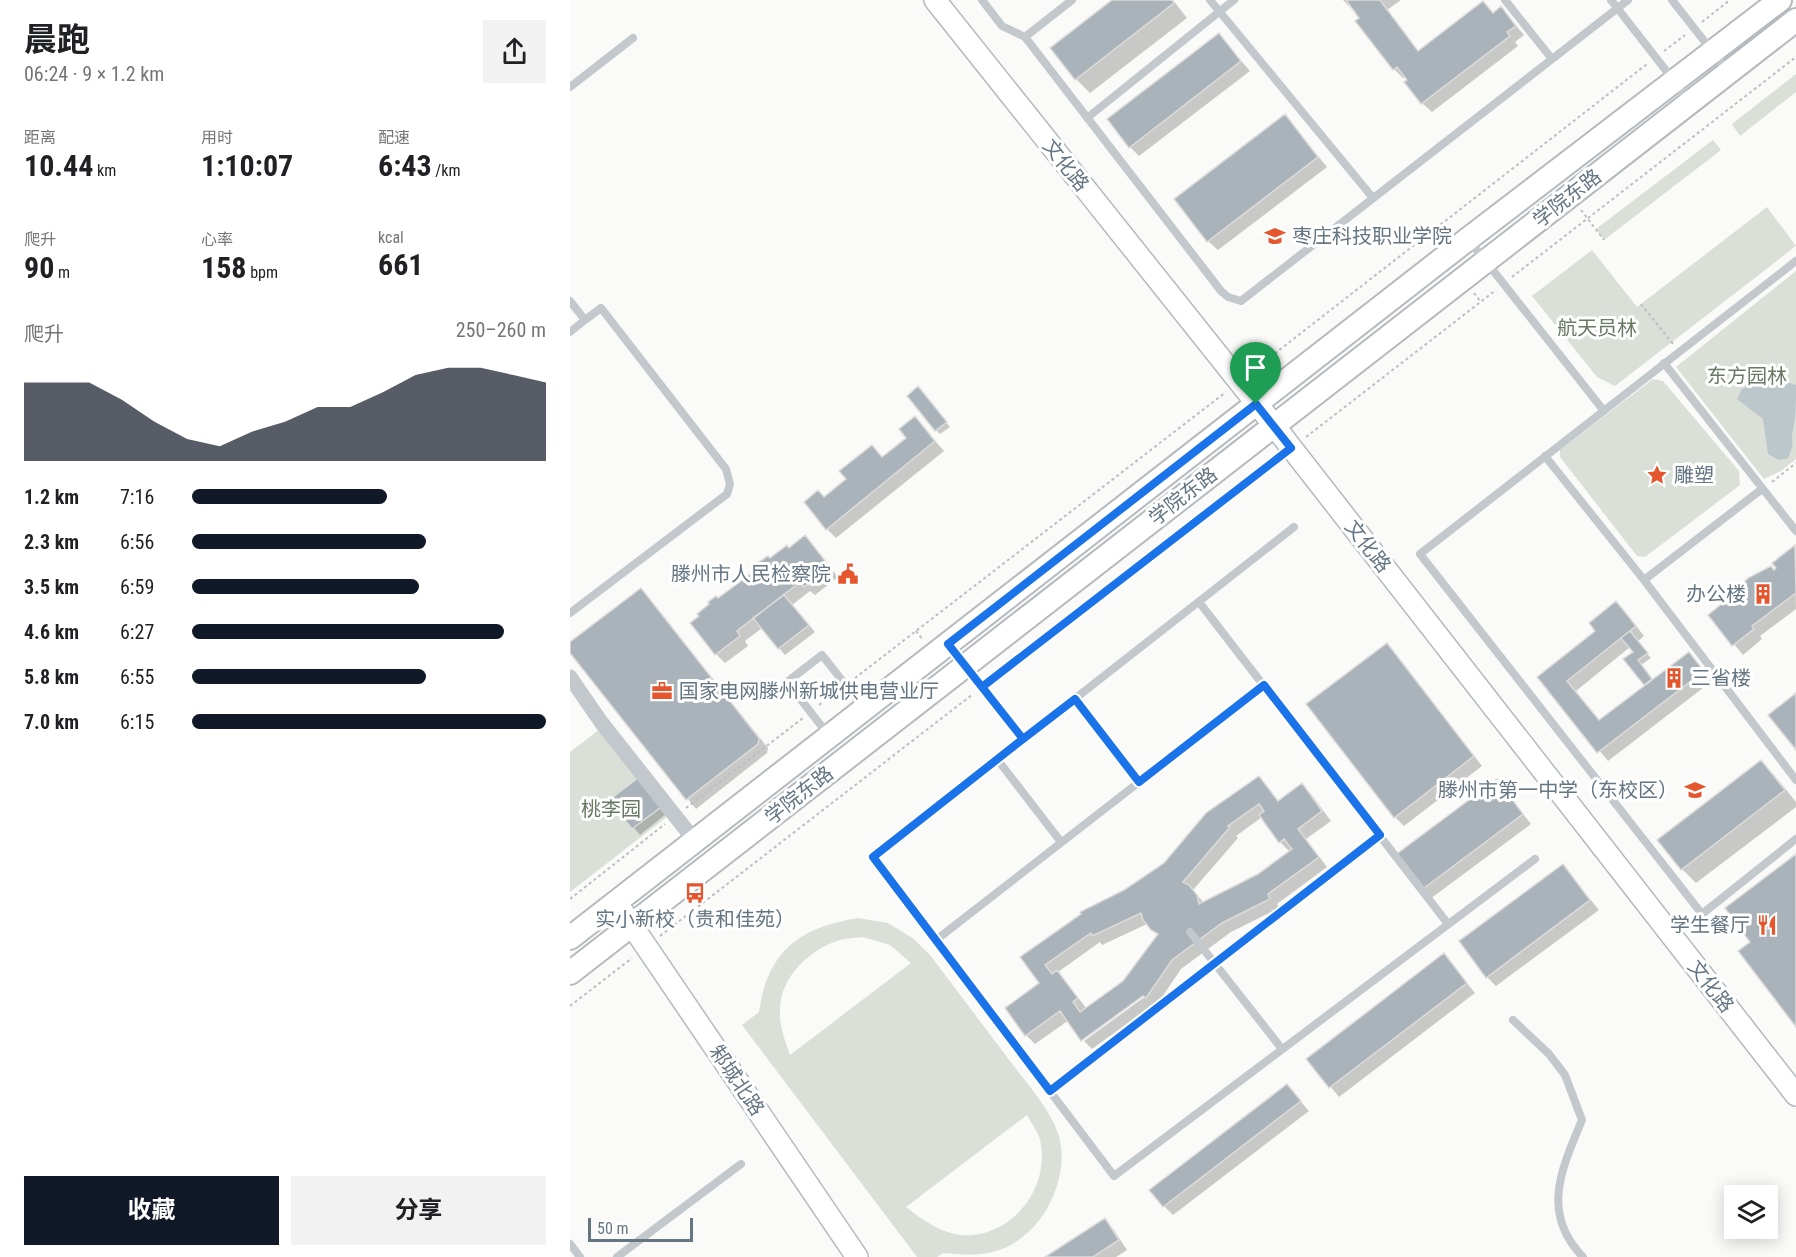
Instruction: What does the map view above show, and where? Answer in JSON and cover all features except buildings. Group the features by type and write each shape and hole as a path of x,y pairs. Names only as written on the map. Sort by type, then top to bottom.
{"main road":[{"name":"学院东路","path":"570,938 1468,239 1779,0"},
{"name":"学院东路","path":"570,973 1796,20"}],"street":[{"name":"文化路","path":"935,0 1239,381 1796,1095"},
{"path":"570,678 601,722 694,841"},
{"name":"邾城北路","path":"616,902 857,1257"}],"lane":[{"path":"982,0 1002,26 1025,38 1221,291 1228,297 1241,302 1628,0"},
{"path":"1025,38 1072,0"},
{"path":"1210,0 1373,198"},
{"path":"1087,118 1234,0"},
{"path":"1505,0 1551,59"},
{"path":"1611,0 1691,102"},
{"path":"1672,0 1729,72"},
{"path":"570,87 633,38"},
{"path":"1468,239 1604,411"},
{"path":"1796,261 1420,554 1702,914 1796,839"},
{"path":"570,301 585,320"},
{"path":"570,332 601,308 726,469 730,484 727,494 570,613"},
{"path":"1664,363 1796,531"},
{"path":"1545,456 1644,580 1796,780"},
{"path":"1644,580 1762,489"},
{"path":"1294,527 873,857 1114,1176 1534,859"},
{"path":"1199,602 1448,924"},
{"path":"948,644 1023,739"},
{"path":"830,736 787,681 822,655 865,709"},
{"path":"936,940 1264,685"},
{"path":"1075,699 1139,782"},
{"path":"997,759 1061,842"},
{"path":"1050,1091 1380,835"},
{"path":"1190,933 1282,1049"},
{"path":"1513,1020 1550,1054 1565,1075 1582,1120 1560,1177 1558,1211 1566,1237 1583,1257"},
{"path":"617,1257 741,1164"},
{"path":"570,1244 580,1257"}],"path":[{"path":"570,900 1730,0"},
{"path":"570,1006 1796,57"},
{"path":"1570,196 1604,240"},
{"path":"1641,304 1679,352"},
{"path":"1762,489 1796,463"}],"green space":[{"path":"1796,74 1796,92 1740,136 1732,124"},
{"path":"1713,140 1721,150 1604,240 1596,229"},
{"name":"航天员林","path":"1767,207 1796,246 1615,386 1597,377 1532,296 1592,250 1637,307"},
{"name":"东方园林","path":"1796,271 1796,459 1781,471 1764,479 1676,367"},
{"path":"1653,379 1663,381 1739,471 1740,485 1645,557 1637,556 1560,457 1560,450"},
{"name":"桃李园","path":"600,729 668,816 570,892 570,752"},
{"path":"858,918 888,923 914,939 930,955 1032,1089 1054,1124 1061,1144 1062,1156 1055,1193 1037,1223 1027,1234 1006,1248 983,1254 943,1253 937,1257 917,1257 742,1025 759,1012 763,991 770,973 790,945 819,928","holes":["863,937 890,945 911,963 790,1055 781,1027 780,1010 781,998 791,976 808,957 829,944 843,939","1027,1115 1040,1140 1042,1157 1040,1173 1027,1202 1004,1224 973,1235 955,1234 929,1223 906,1207"]}],"shaded area":[{"path":"1767,376 1796,385 1792,448 1788,458 1779,460 1768,454 1763,419 1737,399 1742,389"}],"place":[{"name":"枣庄科技职业学院","path":"1275,236"},
{"name":"雕塑","path":"1657,475"},
{"name":"滕州市人民检察院","path":"848,574"},
{"name":"办公楼","path":"1763,594"},
{"name":"三省楼","path":"1674,678"},
{"name":"国家电网滕州新城供电营业厅","path":"662,691"},
{"name":"滕州市第一中学（东校区）","path":"1695,790"},
{"name":"实小新校（贵和佳苑）","path":"695,893"},
{"name":"学生餐厅","path":"1767,925"}],"route":[{"path":"1256,404 948,644 1023,739 873,857 1050,1091 1380,835 1264,685 1139,782 1075,699 1023,739 982,687 1291,448 1256,404"}]}
